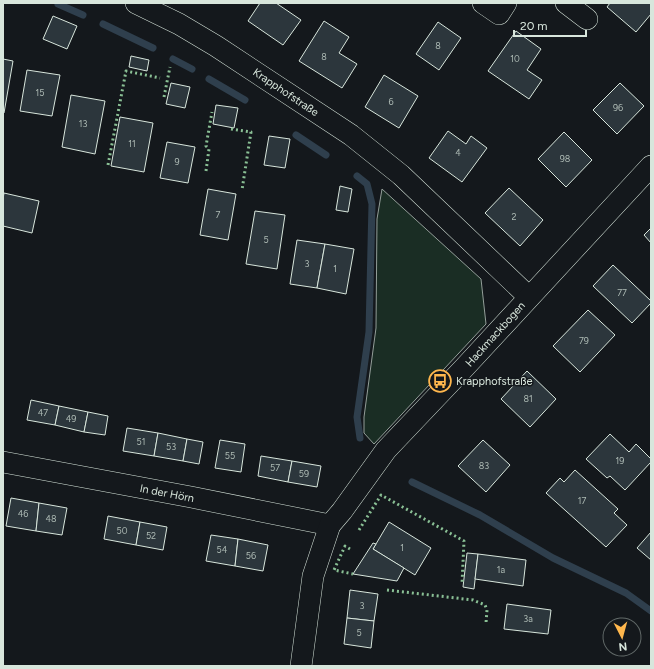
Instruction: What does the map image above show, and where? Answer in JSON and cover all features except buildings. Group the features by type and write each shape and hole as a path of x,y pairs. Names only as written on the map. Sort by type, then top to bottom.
{"street":[{"path":"483,3 499,14 506,3"},
{"path":"566,3 587,19"},
{"name":"Krapphofstraße","path":"143,4 216,46 351,135 400,175 529,297"},
{"name":"Hackmackbogen","path":"330,525 342,511 386,450 651,166"},
{"name":"In der Hörn","path":"3,462 330,525"},
{"path":"301,666 313,576 330,525"}],"green space":[{"path":"382,189 481,279 486,324 374,444 364,433 364,417 376,328 377,219"}],"waterway":[{"path":"58,4 83,15"},
{"path":"103,24 153,48"},
{"path":"173,59 192,69"},
{"path":"209,79 245,100"},
{"path":"296,135 326,155"},
{"path":"357,176 367,184 372,204 369,332 357,417 360,438"},
{"path":"412,482 480,515 553,558 626,593 651,611"}],"hedge":[{"path":"164,97 170,67"},
{"path":"108,165 126,71 160,78"},
{"path":"206,171 209,149 206,146 212,112"},
{"path":"231,129 251,132 242,190"},
{"path":"359,530 381,495 464,541 462,584"},
{"path":"350,549 345,546 334,570 353,574"},
{"path":"387,590 473,600 485,605 487,610 486,623"}],"place":[{"name":"Krapphofstraße","path":"440,381"}]}
